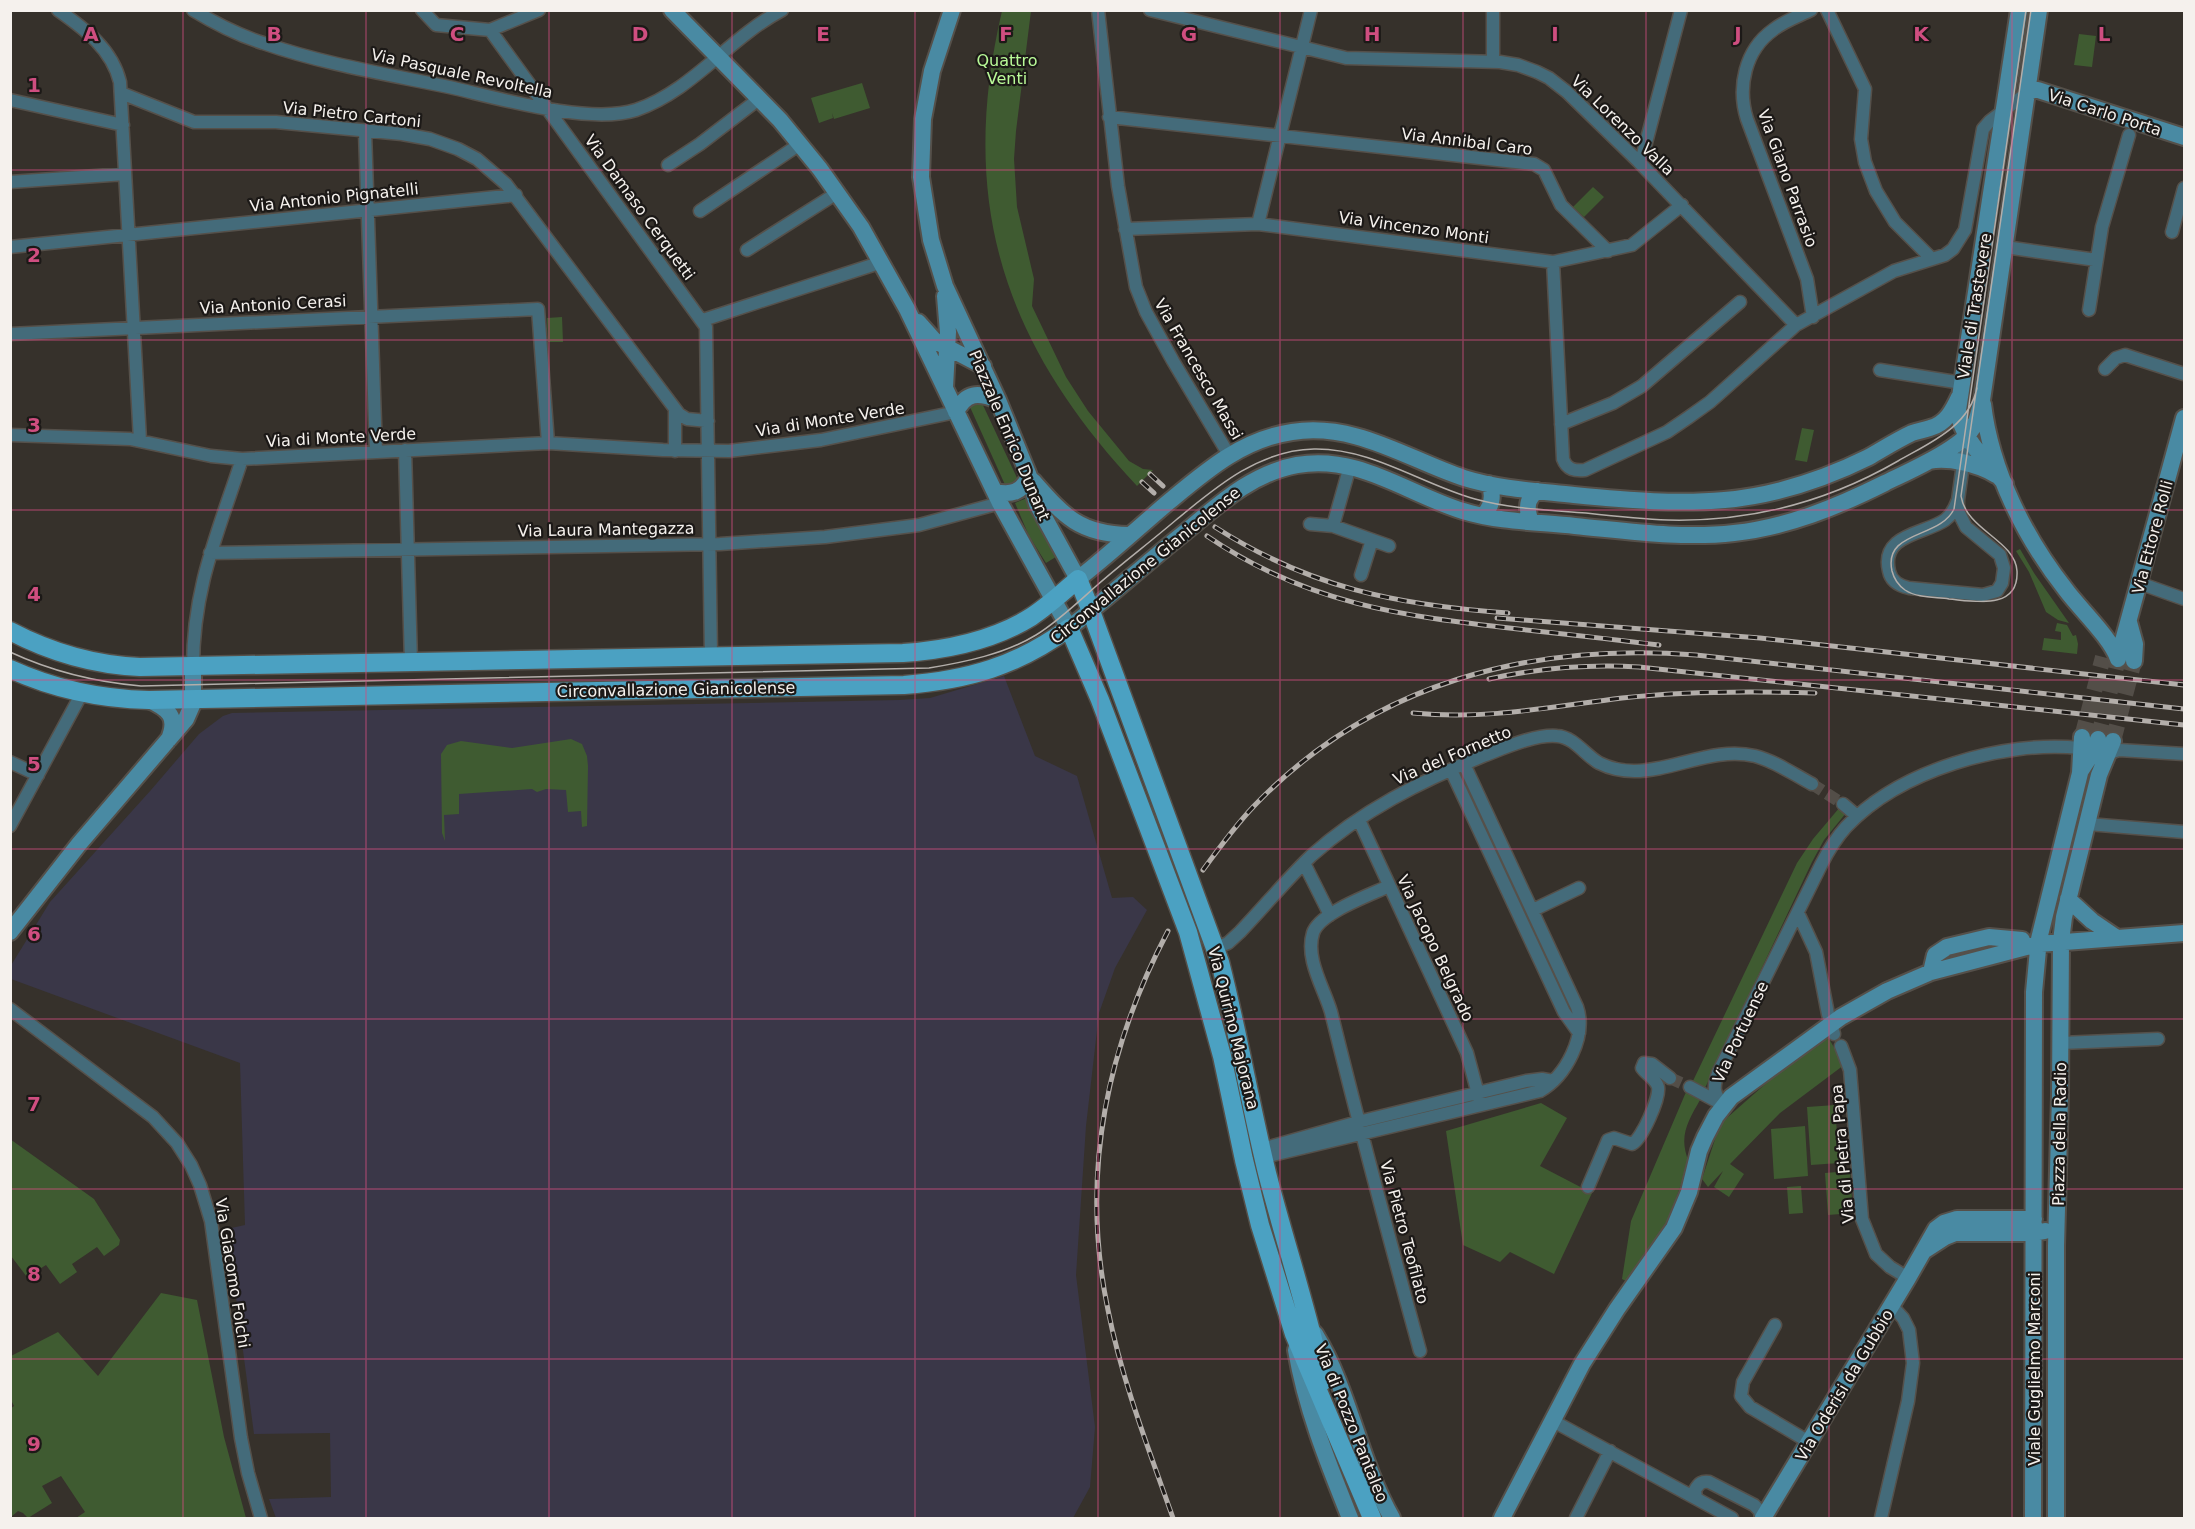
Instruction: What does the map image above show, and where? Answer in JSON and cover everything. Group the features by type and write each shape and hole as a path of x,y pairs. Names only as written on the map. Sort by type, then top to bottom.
{"main road":[{"path":"672,10 760,98 800,144 837,193 882,262 907,309 922,327 932,338 983,366"},
{"path":"945,389 947,317 945,286 927,221 921,177 921,150 929,82 952,10"},
{"name":"Viale di Trastevere","path":"1967,435 1959,420 1961,390 2019,10"},
{"name":"Viale di Trastevere","path":"1982,400 2039,10"},
{"name":"Via Carlo Porta","path":"2027,93 2038,90 2184,137"},
{"name":"Piazzale Enrico Dunant","path":"945,286 998,400 1029,476 1037,504 1078,579 1091,610"},
{"name":"Piazzale Enrico Dunant","path":"907,309 997,497 1069,628"},
{"path":"922,327 931,329 938,327 947,317"},
{"name":"Circonvallazione Gianicolense","path":"10,631 58,651 96,662 130,666 193,667 897,653 938,649 1008,629 1031,616 1200,476 1229,455 1251,443 1278,434 1303,430 1335,432 1379,442 1458,476 1489,484 1664,503 1702,503 1749,499 1824,477 1912,434 1938,425 1947,417 1961,390"},
{"path":"956,412 971,396 983,395 998,400"},
{"path":"1982,400 1974,426 1967,435 2005,484"},
{"path":"1982,400 1991,441 2005,484 2039,553 2066,592 2096,627 2111,628 2128,621"},
{"name":"Via Ettore Rolli","path":"2096,627 2116,655 2139,584 2184,418"},
{"name":"Circonvallazione Gianicolense","path":"1929,429 1967,435"},
{"name":"Circonvallazione Gianicolense","path":"10,669 82,693 149,700 917,684 973,675 1010,663 1034,652 1069,628 1203,517 1250,483 1280,469 1325,463 1350,466 1454,508 1484,516 1664,533 1704,534 1740,532 1769,527 1826,510 1926,462 1967,435"},
{"path":"1926,462 1942,460 1963,463 1988,470 2005,484"},
{"path":"997,497 1018,491 1024,486 1029,476 1053,504 1072,520 1098,533 1129,536"},
{"path":"1484,516 1492,497 1489,484"},
{"path":"1531,522 1528,503 1537,491"},
{"name":"Via Quirino Majorana","path":"1091,610 1215,948 1236,1026 1263,1153 1293,1271 1312,1329 1332,1421"},
{"name":"Via Quirino Majorana","path":"1069,628 1097,691 1188,932 1211,1012 1260,1225 1294,1334 1372,1518"},
{"path":"10,932 79,844 167,743 189,714 194,699 193,667"},
{"path":"149,700 165,708 172,718 172,729 167,743"},
{"path":"2039,941 2080,773 2096,744"},
{"path":"2061,941 2068,899 2099,775 2096,744"},
{"path":"2068,899 2092,921 2116,938"},
{"path":"1188,932 1204,946 1215,948"},
{"path":"1930,972 1935,955 1947,947 1989,937 2061,941 2184,933"},
{"path":"1724,1105 1835,1035 1871,999 1930,972 2039,941"},
{"name":"Piazza della Radio","path":"2034,1226 2034,992 2039,941"},
{"name":"Piazza della Radio","path":"1924,1251 1955,1233 2034,1226 2056,1227 2061,941"},
{"path":"1211,1012 1222,1011 1230,1016 1236,1026"},
{"name":"Via Portuense","path":"1502,1518 1596,1341 1674,1228 1689,1192 1702,1144 1710,1125 1724,1105"},
{"path":"1244,1160 1263,1153"},
{"name":"Viale Guglielmo Marconi","path":"2033,1518 2034,1226"},
{"name":"Viale Guglielmo Marconi","path":"2056,1227 2056,1518"},
{"name":"Via Oderisi da Gubbio","path":"1763,1518 1924,1251"},
{"name":"Via di Pozzo Pantaleo","path":"1312,1329 1334,1371 1391,1518"},
{"name":"Via Quirino Majorana","path":"1294,1334 1305,1394 1326,1458 1350,1518"},
{"name":"Via Portuense","path":"1514,1518 1530,1467"}],"street":[{"path":"58,10 86,31 105,50 117,69 123,125 140,440"},
{"name":"Via Pasquale Revoltella","path":"193,10 232,32 275,48 327,62 546,108 600,115 620,114 638,109 661,98 684,84 750,30 782,10"},
{"path":"422,10 436,25 490,30 523,13 539,10"},
{"name":"Via Francesco Massi","path":"1098,10 1109,117 1134,278 1141,300 1173,361 1229,455"},
{"name":"Via Lorenzo Valla","path":"1150,10 1353,59 1493,62 1523,66 1549,78 1572,96 1638,161 1796,325"},
{"path":"1258,224 1311,10"},
{"path":"1493,10 1493,62"},
{"path":"1638,161 1644,154 1681,10"},
{"name":"Via Giano Parrasio","path":"1811,10 1774,29 1759,42 1748,64 1743,93 1747,119 1807,279 1813,317"},
{"path":"1827,10 1865,89 1862,139 1865,162 1876,191 1895,222 1932,259"},
{"name":"Via Damaso Cerquetti","path":"490,30 703,320 708,333 711,655"},
{"name":"Via Pietro Cartoni","path":"121,93 194,122 276,122 417,136 458,149 477,159 493,171 516,195 675,410"},
{"path":"1553,262 1562,457 1566,465 1574,470 1589,469 1667,432 1710,402 1796,325 1894,271 1932,259 1953,249 1962,236 1981,132 1990,121 2027,93"},
{"path":"668,165 700,144 760,98"},
{"path":"10,100 123,125"},
{"path":"1109,117 1280,135"},
{"path":"365,132 376,452"},
{"name":"Via Annibal Caro","path":"1280,135 1537,165 1544,170 1561,205 1608,251"},
{"path":"2089,310 2104,215 2129,135"},
{"path":"700,211 800,144"},
{"path":"10,182 125,174"},
{"path":"2172,231 2184,188"},
{"path":"747,250 837,193"},
{"name":"Via Antonio Pignatelli","path":"10,247 516,195"},
{"name":"Via Vincenzo Monti","path":"1125,230 1258,224 1553,262 1627,247 1636,243 1682,205"},
{"path":"2005,247 2096,260"},
{"path":"703,320 882,262"},
{"path":"1561,424 1613,403 1642,386 1740,302"},
{"name":"Via Antonio Cerasi","path":"10,334 371,315 538,309 548,443"},
{"path":"2105,369 2116,358 2125,355 2184,374"},
{"path":"1880,370 1961,390"},
{"path":"675,410 687,419 708,421"},
{"path":"675,410 675,450"},
{"name":"Via di Monte Verde","path":"10,435 140,440 211,456 242,459 548,443 708,452 820,440 956,412"},
{"name":"Viale di Trastevere","path":"1958,500 1967,435"},
{"path":"405,450 411,662"},
{"path":"193,667 196,609 210,553 242,459"},
{"path":"1333,526 1350,466"},
{"name":"Via Laura Mantegazza","path":"210,553 709,544 825,537 919,525 997,497"},
{"path":"1943,521 1952,513 1958,500"},
{"path":"1958,500 1959,515 1964,524"},
{"path":"1955,520 1964,524 1995,549 2002,558 2004,575 1999,589 1983,595 1909,588 1898,585 1892,578 1889,572 1889,558 1893,547 1903,538 1943,521 1955,520"},
{"path":"1310,524 1333,526 1389,546"},
{"path":"1361,575 1372,540"},
{"path":"2139,584 2184,599"},
{"path":"10,826 82,693"},
{"name":"Via del Fornetto","path":"1215,948 1228,943 1304,863 1359,820 1403,792 1464,764 1519,743 1556,736 1571,740 1598,762 1618,769 1647,770 1721,755 1741,754 1768,761 1812,784"},
{"name":"Via Portuense","path":"1724,1105 1714,1093 1718,1073 1829,849 1839,834 1857,816 1908,784 1965,760 2019,749 2096,744 2119,750 2184,754"},
{"path":"10,762 38,775"},
{"path":"1263,1153 1361,1135 1536,1080 1553,1081 1569,1058 1579,1033 1580,1019 1577,1007 1464,764"},
{"path":"1450,770 1564,1012 1579,1033"},
{"path":"1843,804 1857,816"},
{"name":"Via Jacopo Belgrado","path":"1359,820 1467,1053 1480,1099"},
{"path":"2088,824 2184,832"},
{"path":"1304,863 1330,915 1389,886"},
{"path":"1523,926 1535,915 1579,888"},
{"name":"Via di Pietra Papa","path":"1798,913 1816,952 1835,1035 1850,1070 1863,1223 1876,1254 1890,1267 1908,1278"},
{"name":"Via Pietro Teofilato","path":"1330,915 1315,927 1312,948 1321,985 1330,1008 1361,1135 1420,1351"},
{"name":"Via Giacomo Folchi","path":"10,1009 153,1117 177,1143 195,1175 211,1221 241,1438 261,1518"},
{"path":"2061,1043 2158,1039"},
{"path":"1588,1187 1608,1140 1614,1138 1632,1144 1639,1140 1657,1098 1658,1089 1654,1079 1642,1068 1644,1063 1652,1064 1670,1078"},
{"path":"1690,1088 1724,1105"},
{"path":"1263,1153 1358,1122 1480,1099"},
{"path":"1881,1518 1908,1401 1913,1362 1909,1330 1903,1318 1892,1306"},
{"path":"1774,1325 1743,1382 1741,1396 1750,1407 1809,1442"},
{"path":"1552,1421 1732,1518"},
{"path":"1576,1518 1610,1451"},
{"path":"1696,1498 1697,1487 1703,1482 1709,1482 1754,1505 1759,1509 1763,1518"}],"shaded area":[{"path":"1004,676 1035,756 1077,776 1112,898 1133,897 1147,910 1115,968 1099,1013 1086,1126 1076,1275 1095,1427 1090,1487 1073,1518 276,1518 269,1499 331,1497 330,1433 254,1434 227,1229 245,1225 240,1063 11,979 10,967 50,902 199,734 223,716 232,713 899,700 930,698"}],"green space":[{"name":"Quattro Venti","path":"1002,11 1031,11 1014,159 1017,207 1034,279 1032,306 1066,377 1088,411 1129,461 1143,469 1153,470 1137,486 1091,433 1053,379 1024,324 1003,267 990,208 985,146 989,81"},
{"path":"2079,34 2096,36 2092,67 2074,65"},
{"path":"862,83 870,108 834,119 832,113 833,118 819,123 811,98"},
{"path":"1593,187 1604,197 1584,217 1573,207"},
{"path":"562,317 563,342 548,342 547,318"},
{"path":"974,402 982,403 1018,480 1015,484 1006,487 970,407"},
{"path":"1802,428 1814,430 1807,462 1795,460"},
{"path":"1027,498 1059,555 1046,563 1029,536 1015,503"},
{"path":"2020,549 2069,623 2058,620 2046,612 2029,572 2016,551"},
{"path":"2057,623 2067,625 2073,636 2076,635 2077,654 2042,650 2044,638 2061,640 2061,632 2055,631"},
{"path":"571,739 582,744 587,756 587,826 582,827 581,811 568,812 566,790 546,789 537,792 532,789 459,794 459,814 444,815 445,841 442,833 441,754 447,745 461,741 512,748"},
{"path":"1840,807 1846,813 1824,840 1812,862 1705,1088 1692,1083 1797,863 1813,839"},
{"path":"1828,1037 1844,1065 1780,1113 1730,1164 1744,1174 1729,1197 1714,1187 1723,1171 1708,1187 1702,1179 1720,1124 1780,1071"},
{"path":"1686,1092 1700,1100 1688,1122 1684,1137 1689,1162 1668,1221 1644,1263 1628,1282 1622,1279 1631,1221"},
{"path":"1541,1103 1567,1118 1540,1166 1592,1193 1554,1274 1510,1252 1500,1262 1463,1245 1446,1131"},
{"path":"1835,1105 1839,1163 1811,1165 1807,1107"},
{"path":"1805,1126 1808,1176 1774,1179 1771,1129"},
{"path":"10,1139 94,1199 120,1240 119,1245 104,1256 97,1247 72,1264 77,1272 60,1284 46,1265 27,1277 11,1256"},
{"path":"1850,1171 1853,1213 1828,1215 1825,1173"},
{"path":"1801,1186 1803,1213 1789,1214 1787,1187"},
{"path":"161,1293 197,1300 224,1437 246,1518 76,1518 85,1512 61,1476 42,1486 52,1503 28,1518 18,1511 11,1517 10,1409 14,1406 11,1400 11,1356 58,1332 98,1376"}],"tunnel":[{"path":"2082,737 2103,657"},
{"path":"2098,739 2118,659"},
{"path":"2113,741 2134,661"},
{"path":"1812,784 1843,804"},
{"path":"1670,1078 1690,1087"}],"tram line":[{"path":"2026,10 1954,509 1947,519 1937,526 1904,541 1896,548 1892,558 1892,571 1898,584 1910,593 1920,596 1993,601 2011,593 2016,584 2017,571 2014,560 2008,551 1972,518 1961,496 2031,10"},
{"path":"10,652 74,675 141,686 929,668 998,652 1036,635 1059,619 1115,570 1223,483 1257,463 1275,456 1294,451 1335,450 1376,460 1455,493 1489,502 1516,507 1658,520 1699,520 1787,507 1844,488 1946,432 1966,413 1973,402 1977,388"}],"railway":[{"path":"1150,474 1163,486"},
{"path":"1142,482 1154,493"},
{"path":"1215,527 1285,565 1356,590 1429,605 1508,613"},
{"path":"1207,536 1244,559 1281,577 1318,592 1356,603 1434,619 1659,645"},
{"path":"1497,618 1760,638 2184,685"},
{"path":"1203,870 1254,806 1300,764 1350,729 1402,701 1457,680 1514,665 1574,656 1634,653 1696,655 2184,709"},
{"path":"1489,679 1564,668 1639,667 2184,725"},
{"path":"1413,713 1493,714 1670,694 1815,693"},
{"path":"1168,931 1146,976 1128,1022 1114,1068 1104,1115 1098,1163 1097,1211 1100,1260 1114,1337 1137,1415 1173,1518"}]}
